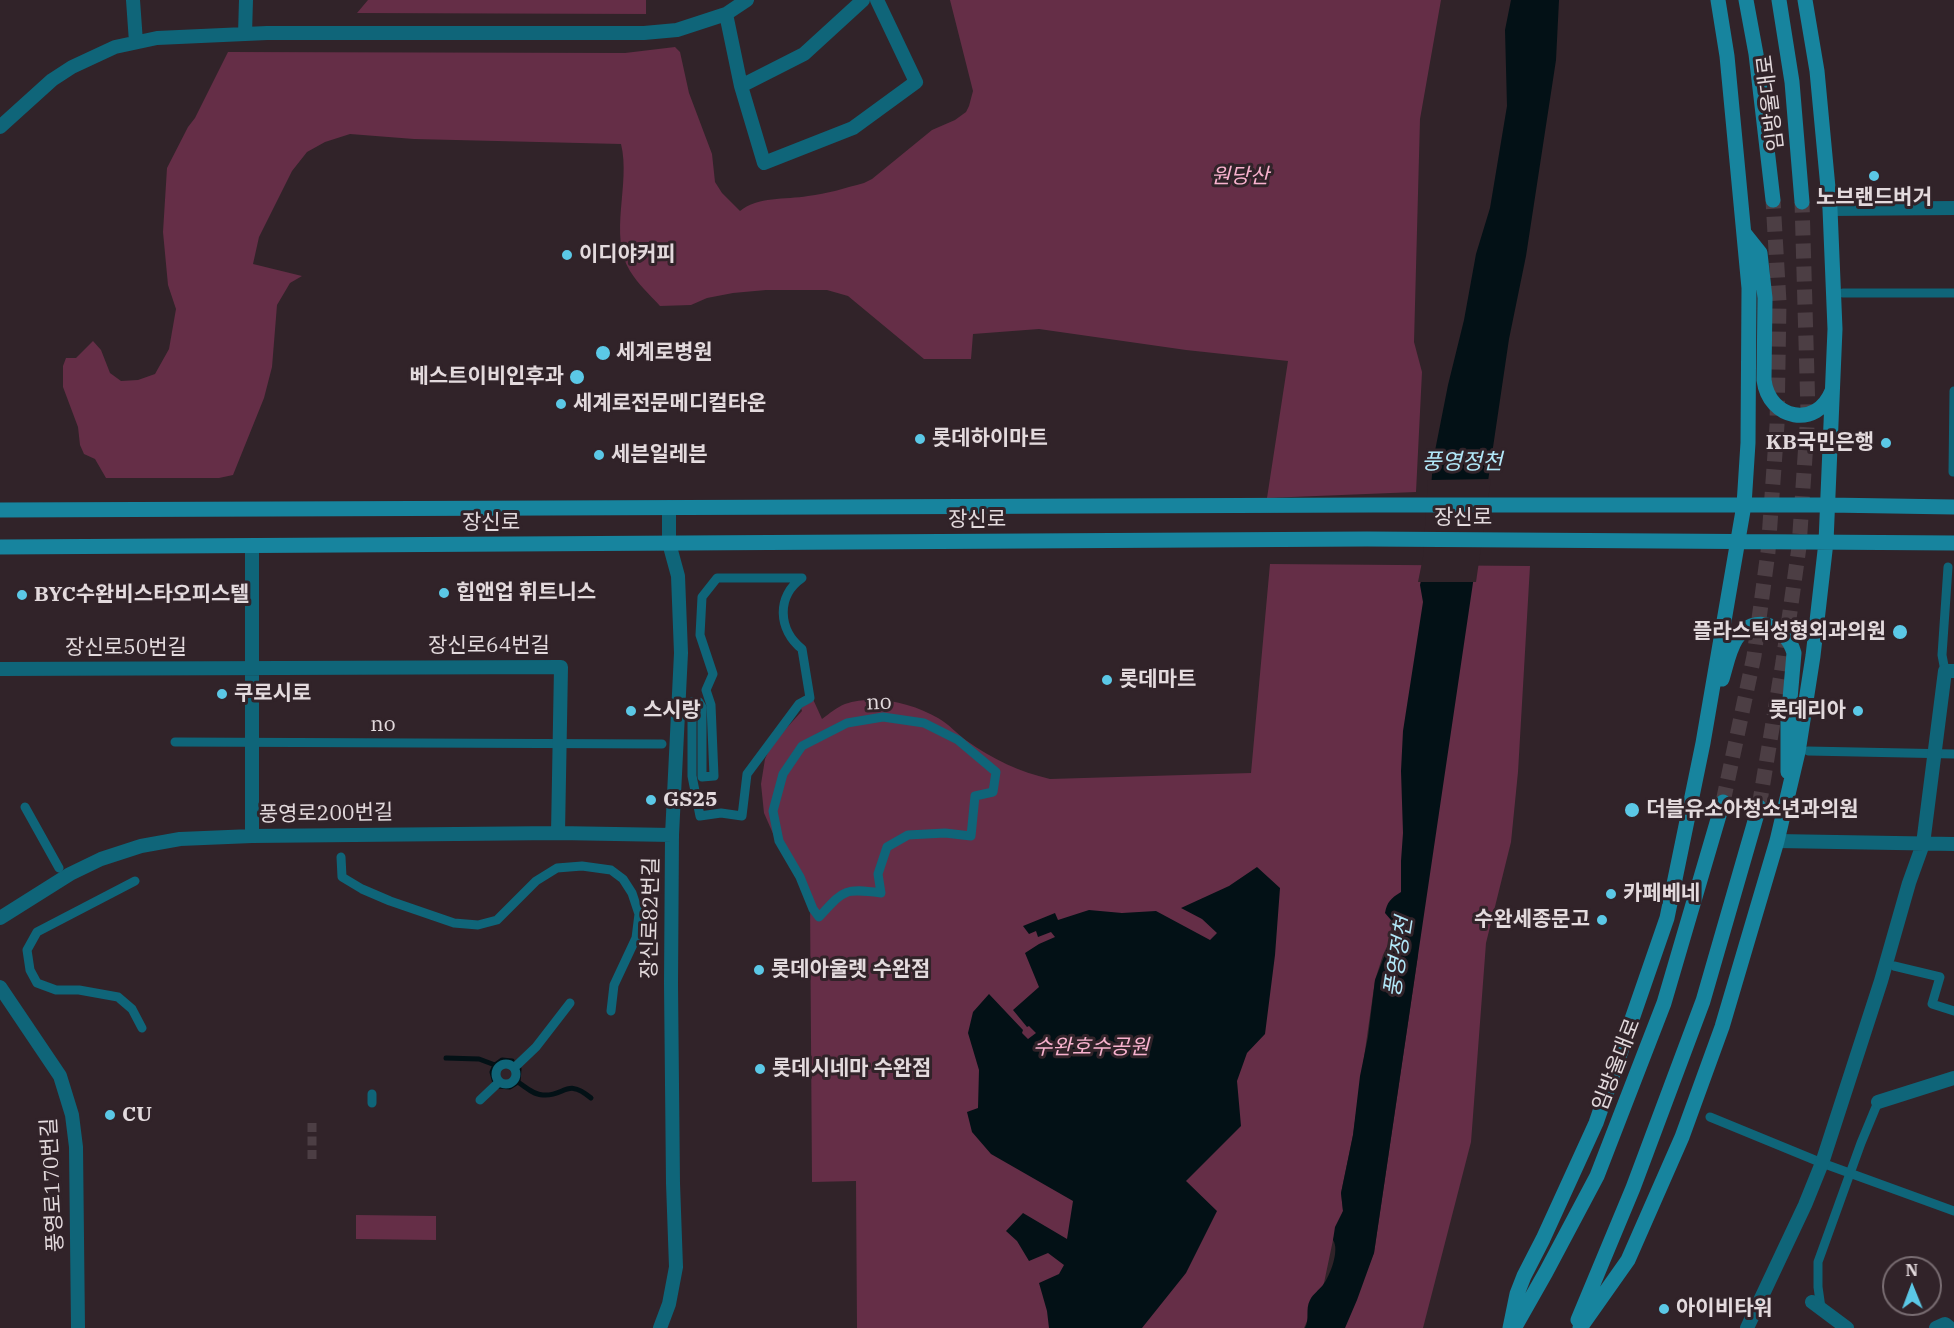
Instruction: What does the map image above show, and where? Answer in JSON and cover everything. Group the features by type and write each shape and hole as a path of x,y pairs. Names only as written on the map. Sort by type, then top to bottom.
{"main road":[{"path":"1512,1328 1517,1294 1596,1123 1668,918 1703,743 1744,505 1748,443 1749,288 1727,56 1718,0"},
{"name":"임방울대로","path":"1746,0 1756,54 1773,200"},
{"name":"임방울대로","path":"1779,0 1792,82 1802,202"},
{"path":"1580,1328 1628,1260 1674,1158 1722,1027 1777,841 1798,752 1813,656 1826,542 1835,329 1830,209 1817,71 1805,0"},
{"path":"1744,232 1760,253 1765,298 1764,380 1765,391 1770,401 1789,414 1812,413 1829,398 1834,376"},
{"name":"장신로","path":"0,510 1372,505 1954,507"},
{"name":"장신로","path":"0,546 1367,539 1954,543"},
{"path":"1703,743 1732,645 1746,629 1755,625 1776,627 1791,642 1794,652 1788,722 1789,790"},
{"name":"임방울대로","path":"1512,1328 1546,1272 1597,1176 1664,1003 1723,802"},
{"path":"1575,1328 1633,1188 1703,1001 1759,807"}],"street":[{"path":"133,0 136,42"},
{"path":"245,34 246,0"},
{"path":"0,127 52,80 72,67 115,47 157,38 245,34 644,33 677,30 726,14 747,0"},
{"path":"741,86 804,54 863,0"},
{"path":"726,14 741,86 764,163 853,128 916,82 877,0"},
{"path":"1830,209 1954,208"},
{"path":"1844,292 1954,293"},
{"path":"1953,472 1954,391"},
{"name":"장신로82번길","path":"660,1328 669,1304 676,1267 671,984 672,835 681,653 678,576 669,543 669,507"},
{"path":"252,545 252,836"},
{"path":"1747,1328 1805,1205 1822,1163 1923,844 1933,754 1950,671 1942,655 1948,567"},
{"path":"717,578 802,578 791,585 783,603 785,628 795,644 802,649 810,699 799,704 747,774 742,816 721,813 700,816 692,776 692,702 699,702 702,707 702,777 714,776 711,705 706,690 713,675 700,635 702,597 717,578"},
{"name":"장신로64번길","path":"252,668 561,666 558,833"},
{"name":"장신로50번길","path":"0,669 252,668"},
{"name":"no","path":"883,717 924,723 958,740 996,772 993,792 975,796 971,836 945,833 908,835 887,847 878,874 881,893 856,889 841,895 819,917 813,909 800,877 779,841 773,811 783,774 802,746 847,723 883,717"},
{"name":"no","path":"175,742 662,744"},
{"path":"1808,752 1954,754"},
{"path":"25,807 59,868"},
{"name":"풍영로200번길","path":"0,918 70,874 101,859 141,846 180,839 252,836 558,833 672,835"},
{"path":"1777,841 1954,844"},
{"path":"341,857 342,877 362,889 390,901 454,922 478,925 497,920 536,881 557,868 582,866 611,870 623,879 632,893 639,914 636,938 614,985 611,1011"},
{"path":"135,881 37,932 27,950 30,970 37,983 56,990 79,990 118,997 132,1010 142,1028"},
{"path":"1894,966 1940,977 1932,1004 1954,1011"},
{"name":"풍영로170번길","path":"0,987 60,1076 72,1115 76,1147 78,1328"},
{"path":"514,1068 536,1047 570,1003"},
{"path":"507,1064 514,1068 516,1073 513,1081 504,1084 499,1082 495,1075 499,1066 507,1064"},
{"path":"1847,1328 1816,1305 1818,1262 1878,1102 1954,1078"},
{"path":"480,1100 499,1082"},
{"path":"1710,1117 1822,1163 1954,1211"}],"green space":[{"path":"368,0 646,0 646,14 357,13"},
{"name":"원당산","path":"950,0 1441,0 1420,119 1414,342 1422,372 1416,492 1267,498 1288,361 1186,350 1039,329 973,334 971,359 924,359 848,296 827,290 766,290 733,293 707,298 691,305 660,306 633,276 624,257 620,226 624,176 621,144 414,139 350,134 325,142 307,152 292,171 259,237 253,264 302,276 290,283 277,305 272,367 264,398 233,475 219,478 106,478 95,459 84,454 80,445 78,427 63,387 63,366 66,358 76,358 93,341 101,350 110,373 121,381 138,380 155,374 169,349 176,309 168,285 163,232 167,168 228,52 625,53 675,47 680,52 689,93 712,154 715,182 722,193 740,211 763,201 815,195 864,183 932,130 955,120 966,112 973,91"},
{"name":"수완호수공원","path":"1270,564 1530,566 1518,772 1511,842 1486,943 1471,1142 1423,1328 1343,1328 1374,1253 1418,955 1392,936 1375,980 1353,1135 1341,1193 1343,1211 1333,1240 1324,1283 1304,1328 857,1328 856,1181 812,1182 810,899 778,845 764,813 761,784 765,759 772,744 802,711 800,705 812,697 822,719 845,704 881,700 905,704 928,713 942,720 986,754 1017,769 1050,779 1251,773"},
{"path":"356,1215 436,1216 436,1240 356,1239"}],"water":[{"name":"풍영정천","path":"1511,0 1559,0 1556,60 1526,256 1509,339 1374,1253 1345,1328 1305,1328 1309,1303 1326,1281 1335,1256 1333,1240 1335,1227 1343,1211 1341,1193 1353,1135 1375,980 1396,926 1385,913 1390,901 1401,892 1403,731 1423,602 1420,585 1426,557 1433,461 1476,254 1490,208 1507,106 1505,30"},
{"name":"수완호수공원","path":"1257,867 1280,888 1275,955 1265,1034 1247,1053 1237,1081 1241,1126 1186,1181 1217,1211 1186,1273 1142,1328 1049,1328 1039,1283 1059,1274 1064,1265 1048,1253 1029,1261 1017,1241 1006,1231 1023,1213 1067,1239 1073,1201 991,1154 972,1132 967,1112 978,1108 979,1070 968,1033 973,1012 989,994 1023,1030 1022,1033 1028,1039 1036,1033 1029,1026 1027,1027 1013,1010 1039,987 1025,953 1055,937 1051,932 1038,937 1036,931 1029,934 1023,926 1055,913 1058,920 1089,910 1122,913 1156,911 1210,940 1217,933 1202,919 1181,908 1229,886"}],"pier":[{"path":"1491,479 1476,582 1418,582 1423,557 1428,480"}],"waterway":[{"path":"446,1058 479,1059 495,1065 502,1060 512,1061"},
{"path":"495,1065 492,1072 495,1083"},
{"path":"519,1069 518,1082 536,1094 550,1095 571,1088 591,1098"},
{"path":"499,1086 510,1087 518,1082"}],"tunnel":[{"path":"1723,802 1754,656 1768,552 1777,425 1779,302 1773,200"},
{"path":"1759,807 1799,547 1808,412 1802,202"},
{"path":"312,1120 312,1159"}],"place":[{"name":"노브랜드버거","path":"1874,176"},
{"name":"이디야커피","path":"567,255"},
{"name":"세계로병원","path":"603,353"},
{"name":"베스트이비인후과","path":"577,377"},
{"name":"세계로전문메디컬타운","path":"561,404"},
{"name":"롯데하이마트","path":"920,439"},
{"name":"KB국민은행","path":"1886,443"},
{"name":"세븐일레븐","path":"599,455"},
{"name":"힙앤업 휘트니스","path":"444,593"},
{"name":"BYC수완비스타오피스텔","path":"22,595"},
{"name":"플라스틱성형외과의원","path":"1900,632"},
{"name":"롯데마트","path":"1107,680"},
{"name":"쿠로시로","path":"222,694"},
{"name":"스시랑","path":"631,711"},
{"name":"롯데리아","path":"1858,711"},
{"name":"GS25","path":"651,800"},
{"name":"더블유소아청소년과의원","path":"1632,810"},
{"name":"카페베네","path":"1611,894"},
{"name":"수완세종문고","path":"1602,920"},
{"name":"롯데아울렛 수완점","path":"759,970"},
{"name":"롯데시네마 수완점","path":"760,1069"},
{"name":"CU","path":"110,1115"},
{"name":"아이비타워","path":"1664,1309"}]}
